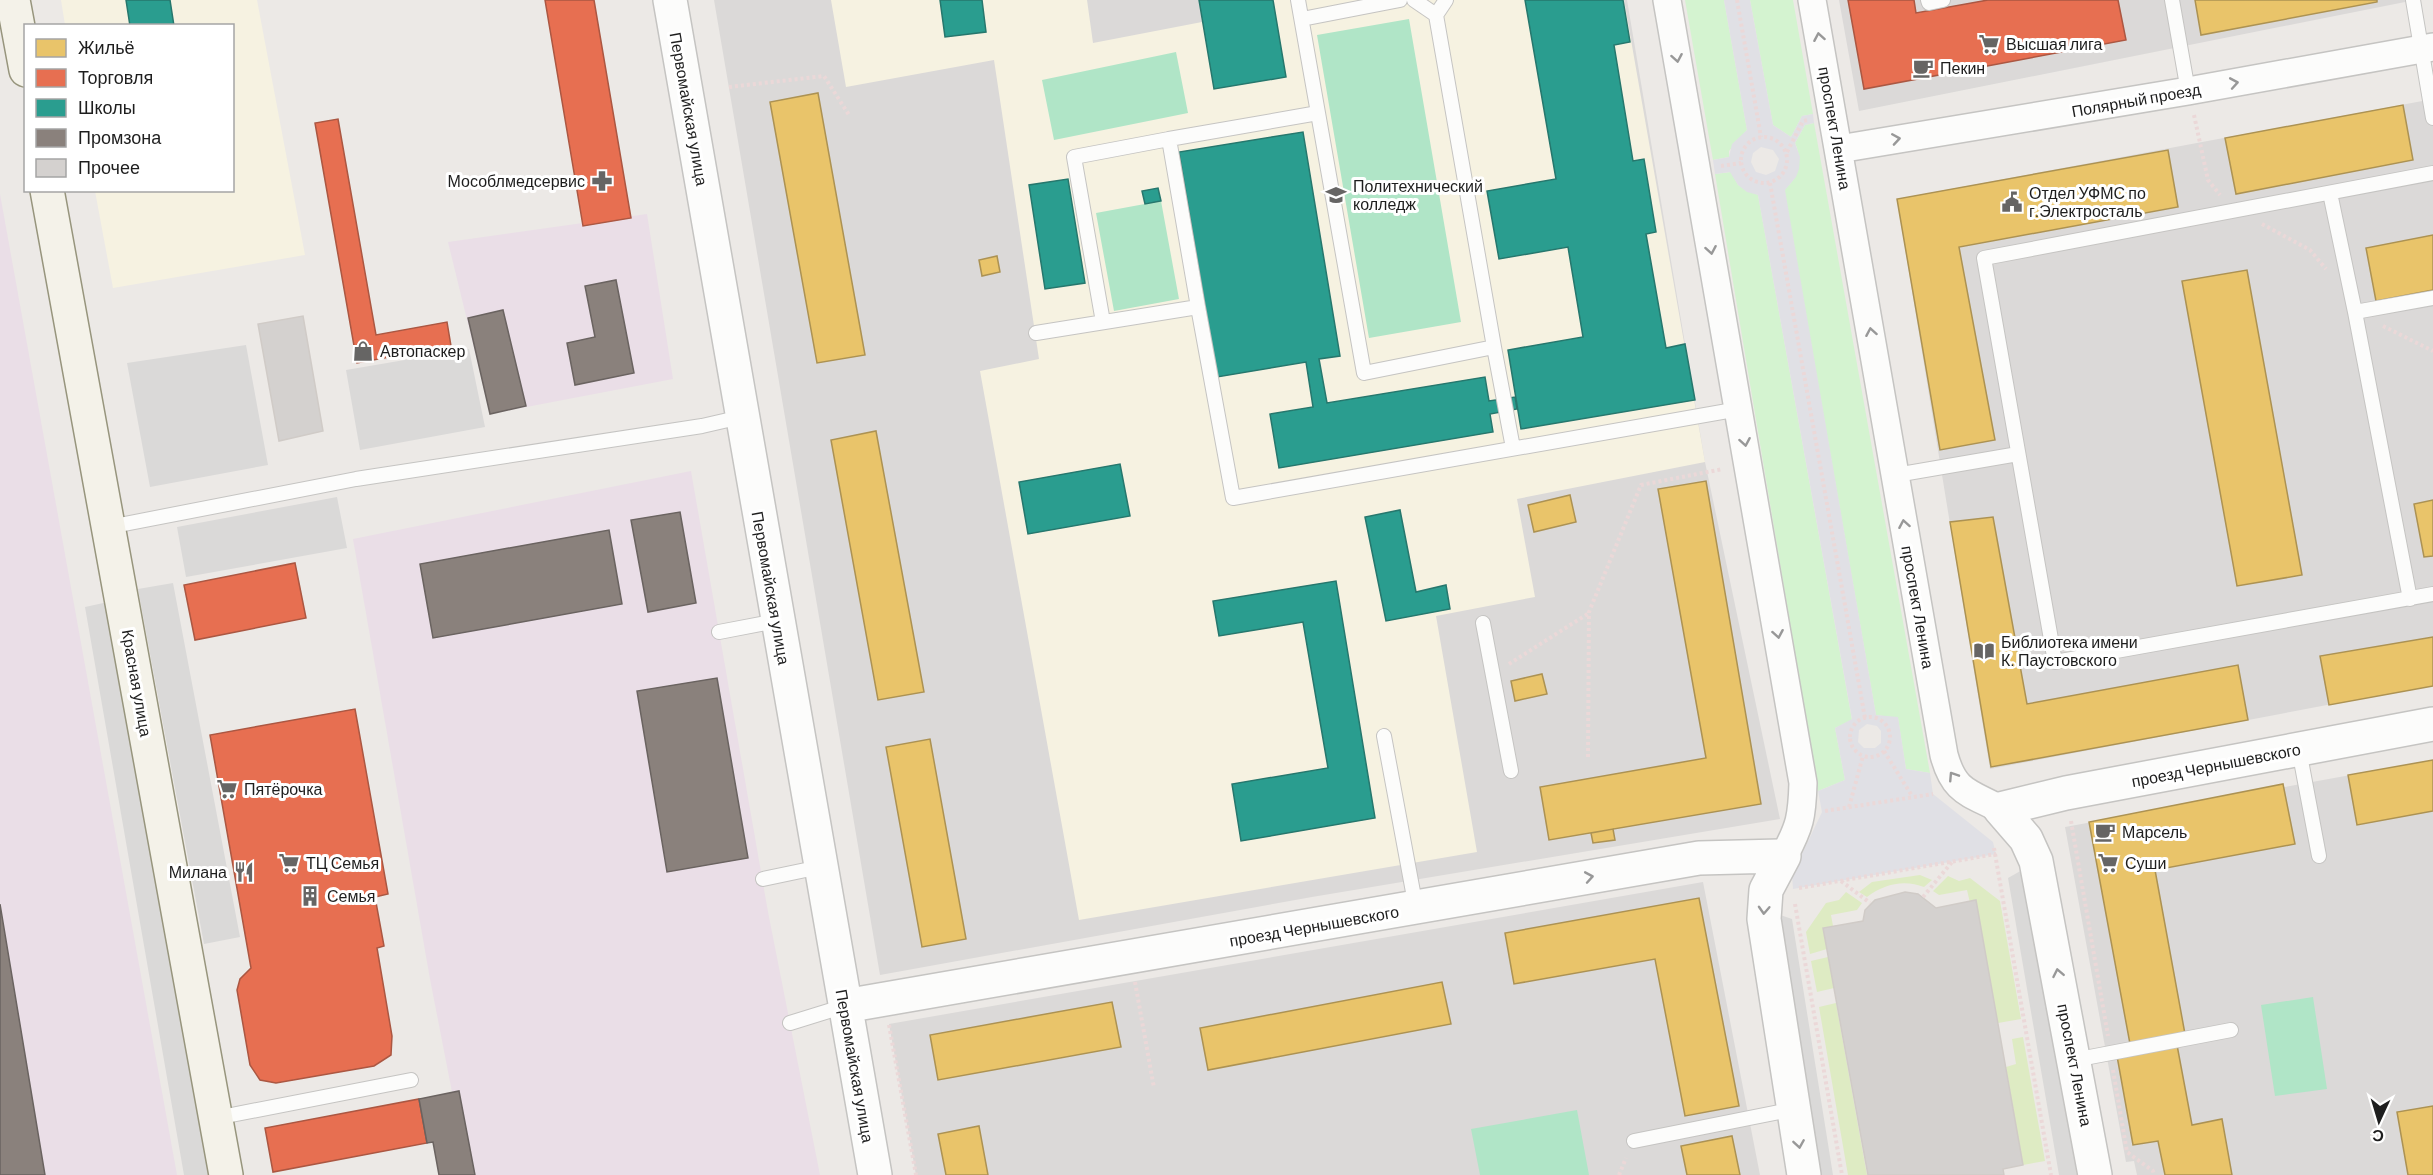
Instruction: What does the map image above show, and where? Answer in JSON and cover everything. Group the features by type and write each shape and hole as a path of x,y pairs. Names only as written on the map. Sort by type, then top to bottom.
{"main road":[{"path":"13,0 24,59"},
{"name":"Красная улица","path":"47,192 226,1175"}],"street":[{"name":"Первомайская улица","path":"670,0 874,1175"},
{"path":"1667,0 1740,409 1803,783 1803,815 1798,831 1766,890 1764,919 1804,1175"},
{"name":"проспект Ленина","path":"1812,0 1944,755 1950,776 1962,789 2000,809 2026,838 2036,861 2095,1175"},
{"name":"Полярный проезд","path":"1839,149 2188,91 2427,48"},
{"name":"проезд Чернышевского","path":"2000,809 2066,793 2433,724"},
{"name":"проезд Чернышевского","path":"845,1006 1699,858 1784,856"}],"lane":[{"path":"1298,0 1364,373 1494,347"},
{"path":"1302,20 1400,0"},
{"path":"1414,0 1436,15"},
{"path":"1446,0 1436,15 1513,448"},
{"path":"1928,0 1929,3 1943,0"},
{"path":"2172,0 2188,91"},
{"path":"2413,0 2427,48 2433,118"},
{"path":"1103,322 1074,157 1318,113"},
{"path":"1169,139 1233,498 1740,409"},
{"path":"2433,173 1984,258 2055,662 2433,594"},
{"path":"2330,193 2410,599"},
{"path":"2355,312 2433,298"},
{"path":"1036,333 1198,307"},
{"path":"109,527 356,480 702,426 741,417"},
{"path":"1896,475 2018,454"},
{"path":"719,632 777,621"},
{"path":"1483,623 1510,771"},
{"path":"1384,736 1416,908"},
{"path":"2299,750 2319,856"},
{"path":"763,879 820,867"},
{"path":"790,1023 845,1006"},
{"path":"2074,1060 2231,1030"},
{"path":"216,1118 411,1080"},
{"path":"1634,1141 1794,1109"}],"path":[{"path":"1737,0 1761,137"},
{"path":"729,87 824,76 849,115"},
{"path":"2188,91 2208,180 2233,211 2273,229 2310,250"},
{"path":"1786,152 1773,138 1761,137 1744,148 1741,159 1742,168 1754,181 1770,183 1778,179 1786,170 1786,152 1803,121"},
{"path":"1770,183 1865,718"},
{"path":"1588,757 1589,612 1641,485 1723,469"},
{"path":"1493,675 1589,612"},
{"path":"1865,718 1876,718 1884,723 1890,740 1884,751 1878,756 1863,756 1854,749 1850,735 1856,723 1865,718"},
{"path":"1884,751 1912,797"},
{"path":"1849,807 1863,756"},
{"path":"1822,812 1933,794"},
{"path":"2071,818 2127,1152 2153,1171 2154,1175"},
{"path":"1793,889 1996,854 2051,1175"},
{"path":"1923,897 1952,861"},
{"path":"1840,881 1870,903"},
{"path":"1795,901 1842,1175"},
{"path":"1134,979 1155,1088"},
{"path":"889,1024 916,1175"}],"shaded area":[{"path":"61,0 257,0 305,255 113,288 95,192 234,192 234,24 65,24"},
{"path":"714,0 1627,0 1705,462 1780,819 1312,897 880,975"},
{"name":"Политехнический колледж","path":"831,0 1087,0 1093,43 1202,22 1199,0 1624,0 1705,462 1517,499 1535,597 1436,616 1477,852 1079,920 980,371 1039,359 994,60 846,87"},
{"path":"1724,0 1750,0 1773,125 1791,137 1802,116 1813,114 1814,123 1805,125 1795,143 1800,157 1799,169 1796,177 1785,190 1876,715 1898,717 1906,769 1930,773 1933,794 1993,842 1996,854 1793,889 1792,875 1822,812 1818,791 1845,780 1835,728 1852,719 1758,195 1747,192 1738,185 1730,172 1715,174 1713,160 1729,157 1732,144 1747,130","holes":["1761,147 1773,150 1779,159 1775,171 1766,175 1756,172 1751,162 1753,153","1867,724 1877,726 1881,731 1881,743 1875,748 1864,748 1858,742 1859,730"]},
{"path":"1839,0 2415,0 1859,111"},
{"path":"2433,99 2433,685 1990,769 1897,199"},
{"path":"0,194 177,1175 0,1175"},
{"path":"647,214 673,379 490,414 448,242"},
{"path":"246,345 268,465 150,487 127,363"},
{"path":"469,349 485,427 360,450 346,370"},
{"path":"691,471 768,912 820,1175 475,1175 458,1091 452,1092 430,979 353,539"},
{"path":"337,497 347,548 186,577 177,527"},
{"path":"173,583 240,937 204,944 138,589"},
{"path":"108,602 210,1175 184,1175 85,607"},
{"path":"2433,760 2433,1175 2137,1175 2134,1161 2126,1162 2065,827"},
{"path":"2024,869 2077,1175 2059,1175 2008,878"},
{"path":"1703,882 1760,1175 916,1175 889,1024"},
{"path":"1774,913 1792,919 1833,1175 1815,1175"}],"green space":[{"path":"1685,0 1724,0 1747,130 1729,151 1729,157 1713,160"},
{"path":"1750,0 1793,0 1813,114 1802,116 1791,137 1773,125"},
{"path":"1409,19 1461,322 1369,338 1317,35"},
{"path":"1176,52 1188,113 1054,140 1042,80"},
{"path":"1814,123 1930,773 1906,769 1898,718 1876,715 1784,189 1793,180 1798,169 1799,156 1795,143 1805,125"},
{"path":"1731,172 1738,185 1758,195 1852,720 1835,728 1845,780 1818,791 1715,174"},
{"path":"1161,201 1179,299 1114,311 1096,213"},
{"path":"1920,875 1932,880 1924,887 1909,883 1894,884 1867,897 1859,892 1872,882"},
{"path":"1948,876 1959,881 1970,878 2000,901 2021,1019 1998,1023 1967,890 1939,895 1933,891"},
{"path":"1846,892 1862,903 1857,910 1831,915 1833,926 1823,928 1827,949 1810,954 1806,932 1826,903 1839,900"},
{"path":"1828,957 1834,988 1817,992 1811,961"},
{"path":"2313,997 2327,1089 2275,1096 2261,1005"},
{"path":"1836,1003 1867,1175 1848,1175 1819,1007"},
{"path":"2023,1037 2045,1161 2023,1165 2006,1067 2016,1064 2012,1039"},
{"path":"1577,1110 1589,1175 1480,1175 1471,1129"}],"building: Жильё":[{"path":"2195,0 2377,0 2377,2 2201,35"},
{"path":"818,93 865,355 817,363 770,102"},
{"path":"2403,105 2413,160 2236,194 2225,138"},
{"path":"2168,150 2178,207 1959,247 1995,440 1940,450 1897,199"},
{"path":"2433,235 2433,290 2376,301 2366,248"},
{"path":"997,256 1000,272 982,276 979,260"},
{"path":"2247,270 2302,575 2237,586 2182,281"},
{"path":"876,431 924,692 878,700 831,440"},
{"path":"1706,481 1761,804 1549,840 1540,787 1706,758 1658,489"},
{"path":"1570,495 1576,522 1534,532 1528,505"},
{"path":"2433,500 2433,556 2424,557 2414,504"},
{"path":"1993,517 2027,704 2238,665 2248,720 1991,767 1950,522"},
{"path":"2433,637 2433,686 2329,705 2320,656"},
{"path":"1542,674 1547,694 1515,701 1511,681"},
{"path":"930,739 966,939 922,947 886,747"},
{"path":"2433,760 2433,811 2357,825 2348,775"},
{"path":"2283,784 2295,844 2155,870 2185,1034 2130,1044 2089,822"},
{"path":"1613,829 1615,840 1593,843 1591,833"},
{"path":"1699,898 1739,1106 1685,1116 1655,959 1514,984 1505,933"},
{"path":"1442,982 1451,1024 1208,1070 1200,1028"},
{"path":"1112,1002 1121,1047 938,1080 930,1035"},
{"path":"2177,1045 2192,1125 2222,1119 2232,1175 2165,1175 2158,1141 2133,1145 2117,1056"},
{"path":"2433,1106 2433,1175 2408,1175 2397,1112"},
{"path":"979,1126 988,1175 946,1175 938,1134"},
{"path":"1732,1136 1740,1175 1687,1175 1681,1146"}],"building: Торговля":[{"path":"545,0 594,0 631,218 583,226"},
{"path":"1848,0 1914,0 1916,13 1988,0 2118,0 2126,40 1864,89"},
{"path":"338,119 376,335 447,322 451,346 357,363 315,123"},
{"path":"295,563 306,618 195,640 184,585"},
{"name":"Семья","path":"355,709 388,894 375,897 384,946 377,948 392,1036 391,1055 374,1066 276,1083 260,1080 250,1065 237,990 240,979 251,968 210,735"},
{"path":"419,1099 427,1143 273,1172 265,1128"}],"building: Школы":[{"path":"126,0 170,0 174,24 130,24"},
{"path":"940,0 982,0 986,32 945,37"},
{"path":"1199,0 1273,0 1286,77 1214,89"},
{"path":"1525,0 1623,0 1630,42 1614,45 1633,161 1644,159 1656,232 1646,234 1666,348 1685,344 1695,400 1521,429 1508,350 1583,337 1568,247 1499,259 1487,191 1556,179"},
{"path":"1303,132 1340,356 1319,359 1327,403 1485,377 1489,401 1515,397 1517,409 1490,414 1493,432 1279,468 1270,414 1313,407 1306,362 1217,377 1179,152"},
{"path":"1068,179 1085,283 1045,289 1029,185"},
{"path":"1158,188 1161,201 1145,204 1142,191"},
{"path":"1120,464 1130,516 1028,534 1019,482"},
{"path":"1400,510 1416,592 1446,585 1450,609 1386,621 1365,517"},
{"path":"1336,581 1375,818 1241,841 1232,784 1328,768 1303,622 1219,636 1213,601"}],"building: Промзона":[{"path":"616,280 634,373 575,385 567,343 595,337 585,286"},
{"path":"503,310 526,406 490,414 468,318"},
{"path":"680,512 696,603 648,612 631,520"},
{"path":"609,530 622,604 433,638 420,564"},
{"path":"717,678 748,858 667,872 637,691"},
{"path":"0,904 45,1175 0,1175"},
{"path":"459,1091 475,1175 439,1175 433,1142 427,1143 419,1099"}],"building: Прочее":[{"path":"303,316 323,431 279,441 258,324"},
{"path":"1905,892 1918,894 1936,908 1976,900 2023,1165 2003,1169 2004,1175 1868,1175 1823,928 1863,921 1865,910 1875,900"}],"place":[{"name":"Высшая лига","path":"1989,44"},
{"name":"Пекин","path":"1923,68"},
{"name":"Мособлмедсервис","path":"602,181"},
{"name":"Политехнический колледж","path":"1336,195"},
{"name":"Отдел УФМС по г.Электросталь","path":"2012,202"},
{"name":"Автопаскер","path":"363,351"},
{"name":"Библиотека имени К. Паустовского","path":"1984,651"},
{"name":"Пятёрочка","path":"227,789"},
{"name":"Марсель","path":"2105,832"},
{"name":"ТЦ Семья","path":"289,863"},
{"name":"Суши","path":"2108,863"},
{"name":"Милана","path":"244,872"},
{"name":"Семья","path":"310,896"}]}
